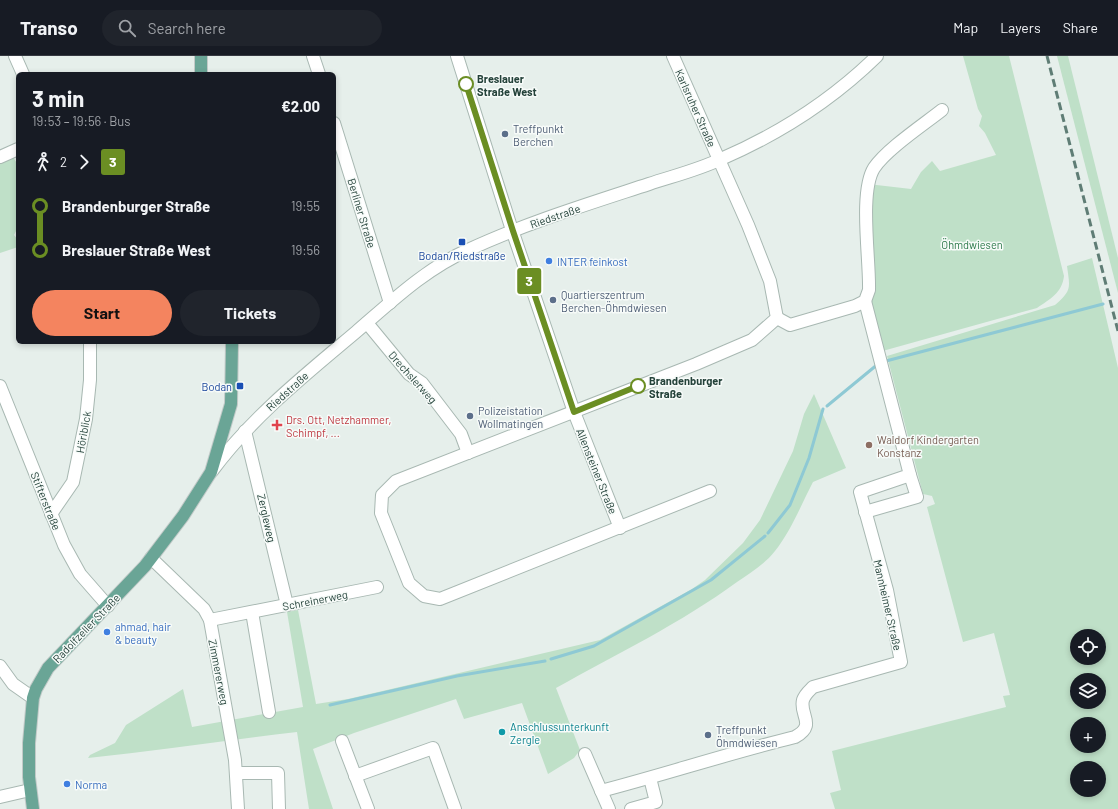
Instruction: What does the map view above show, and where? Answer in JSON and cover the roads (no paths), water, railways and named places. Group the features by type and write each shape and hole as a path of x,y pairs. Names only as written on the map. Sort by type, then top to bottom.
{"main road":[{"path":"201,56 201,72"},
{"name":"Radolfzeller Straße","path":"33,809 30,790 29,743 33,698 48,668 152,558 183,516 211,472 231,404 232,344"}],"street":[{"path":"15,56 22,72"},
{"path":"313,56 318,72"},
{"name":"Allensteiner Straße","path":"457,56 513,231 574,412 620,528"},
{"name":"Karlsruher Straße","path":"673,56 720,160"},
{"name":"Riedstraße","path":"211,472 245,431 284,394 408,287 446,262 470,249 513,231 720,160 799,119 830,97 877,56"},
{"path":"865,512 916,497 865,301 869,290 867,210 868,184 875,167 889,152 942,110"},
{"name":"Berliner Straße","path":"336,129 390,302"},
{"path":"0,157 16,150"},
{"path":"720,160 770,281 777,318"},
{"path":"777,318 790,325 854,306 865,301"},
{"path":"710,491 440,599 424,596 408,579 381,513 382,495 396,481 696,364 752,340 777,318"},
{"name":"Drechslerweg","path":"367,322 409,374 422,383 461,434 468,453"},
{"name":"Höriblick","path":"51,514 73,482 86,420 90,380 90,344"},
{"name":"Stifterstraße","path":"0,386 64,545 80,574 108,606"},
{"name":"Zergleweg","path":"245,431 249,441 287,605"},
{"name":"Mannheimer Straße","path":"601,791 650,778 734,752 795,737 805,728 806,721 802,702 806,693 813,687 901,662 887,590 860,492 910,475"},
{"name":"Zimmererweg","path":"152,558 204,609 210,620 230,730 236,773 238,809"},
{"name":"Schreinerweg","path":"210,620 377,588"},
{"path":"252,612 269,712"},
{"path":"0,666 13,684 33,698"},
{"path":"342,741 368,809"},
{"path":"355,776 433,748 455,809"},
{"path":"585,754 608,809"},
{"path":"236,773 278,773 279,809"},
{"path":"631,809 656,802 650,778"},
{"path":"0,797 30,790"}],"waterway":[{"path":"886,361 1103,304"},
{"path":"827,406 878,364"},
{"path":"768,533 790,505 809,458 823,409"},
{"path":"551,659 594,646 711,580 765,536"},
{"path":"330,705 457,676 545,661"}],"railway":[{"path":"1047,56 1118,331"}],"place":[{"name":"Breslauer Straße West","path":"466,84"},
{"name":"Treffpunkt Berchen","path":"505,134"},
{"name":"Bodan/Riedstraße","path":"462,242"},
{"name":"INTER feinkost","path":"549,261"},
{"name":"Quartierszentrum Berchen-Öhmdwiesen","path":"553,300"},
{"name":"Bodan","path":"240,386"},
{"name":"Brandenburger Straße","path":"638,386"},
{"name":"Polizeistation Wollmatingen","path":"470,416"},
{"name":"Drs. Ott, Netzhammer, Schimpf, ...","path":"277,425"},
{"name":"Waldorf Kindergarten Konstanz","path":"869,445"},
{"name":"ahmad, hair & beauty","path":"107,632"},
{"name":"Anschlussunterkunft Zergle","path":"502,732"},
{"name":"Treffpunkt Öhmdwiesen","path":"708,735"},
{"name":"Norma","path":"67,784"}],"park label":[{"name":"Öhmdwiesen","path":"972,244"}]}
